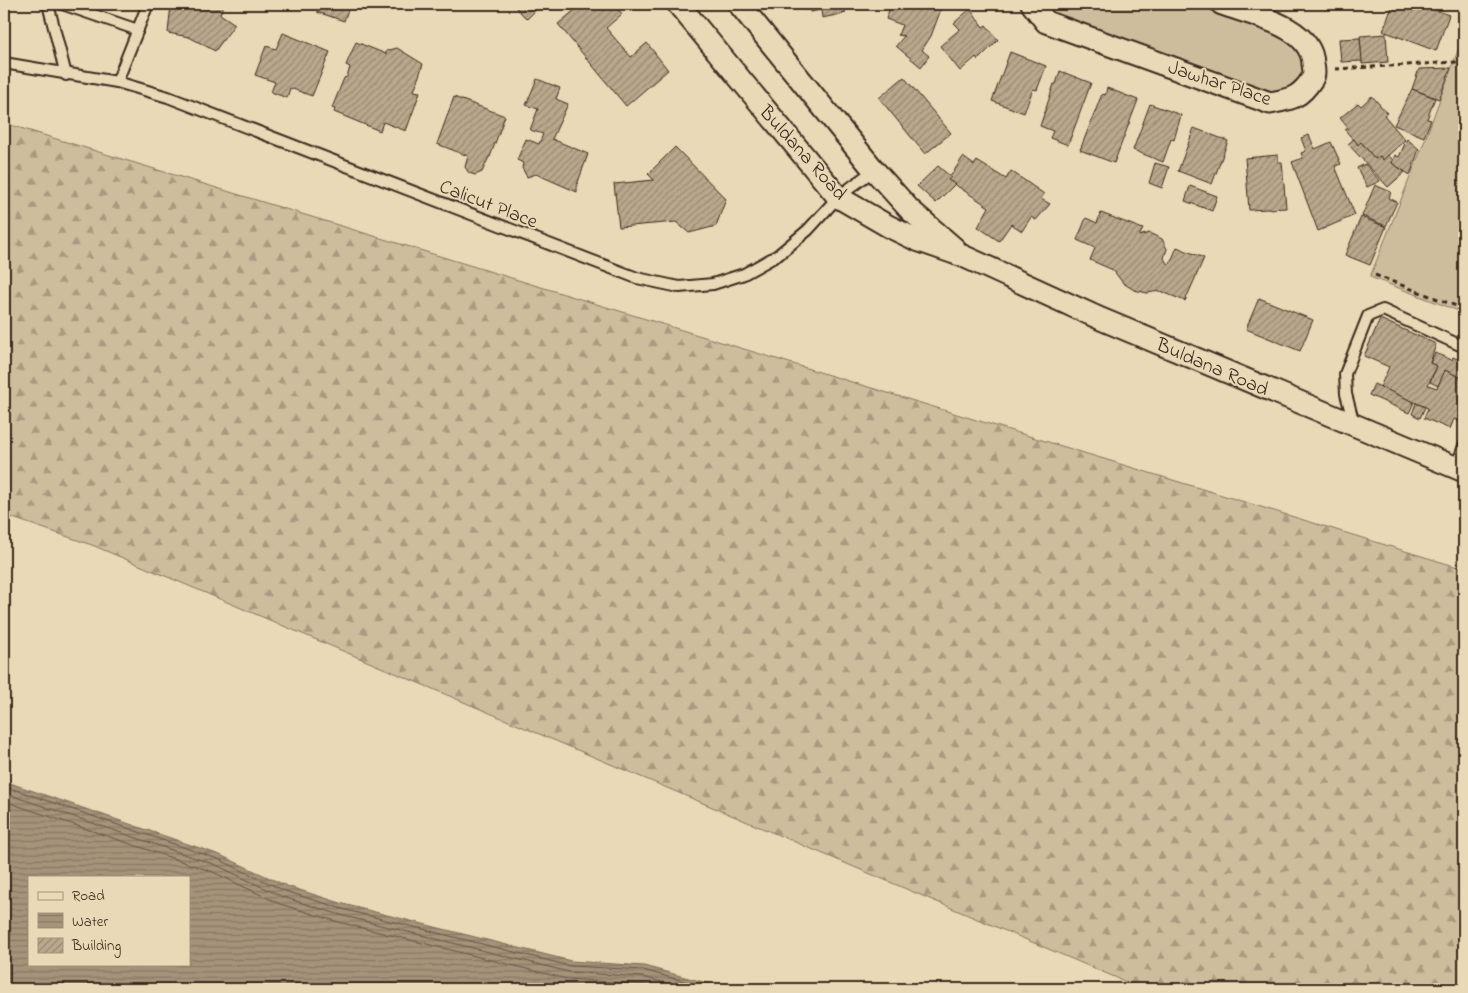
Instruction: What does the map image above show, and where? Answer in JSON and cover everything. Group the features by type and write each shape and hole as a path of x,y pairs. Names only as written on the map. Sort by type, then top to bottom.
{"street":[{"name":"Buldana Road","path":"678,4 838,197 888,226 963,256 1102,319 1460,469"},
{"name":"Buldana Road","path":"739,4 874,170 910,210 963,256"},
{"name":"Jawhar Place","path":"1032,4 1046,22 1270,103 1288,100 1303,93 1314,76 1314,70"},
{"path":"1222,4 1289,29 1304,39 1313,54 1314,70"}],"lane":[{"path":"48,4 66,75"},
{"path":"62,4 138,30"},
{"path":"117,82 148,4"},
{"name":"Calicut Place","path":"4,64 117,82 168,97 637,278 679,287 713,284 744,274 778,255 808,230 838,197 874,170"},
{"path":"1354,425 1345,389 1345,374 1368,316 1383,310 1464,348"},
{"path":"1460,469 1464,446"}],"path":[{"path":"1314,70 1464,63"},
{"path":"1375,275 1464,309"}],"green space":[{"path":"1042,4 1205,4 1285,36 1307,62 1299,84 1268,96 1052,15"},
{"path":"1464,34 1464,313 1370,277 1423,145"},
{"path":"4,123 1464,569 1464,989 1143,989 92,545 4,515"}],"water":[{"path":"4,781 220,855 287,886 347,905 571,961 644,966 729,989 4,989"}],"building":[{"path":"171,4 224,4 220,14 235,24 215,51 189,37 168,33"},
{"path":"320,4 350,4 344,21 317,12"},
{"path":"515,4 535,4 532,6 536,10 527,19 514,6"},
{"path":"582,4 614,4 622,14 606,28 631,57 647,43 668,70 626,106 558,24"},
{"path":"797,4 858,5 844,7 846,13 822,18 821,10 810,12 809,9 803,10"},
{"path":"891,4 943,4 931,36 922,50 929,56 921,67 896,46 904,36 898,35 902,25 886,19"},
{"path":"1393,4 1419,4 1449,15 1436,51 1383,31"},
{"path":"970,9 983,27 986,25 998,40 978,60 976,57 960,71 940,46 960,29 954,23"},
{"path":"283,33 330,52 312,96 290,88 287,98 271,92 275,82 255,75 266,46 276,49"},
{"path":"1386,34 1388,62 1362,64 1360,36"},
{"path":"1360,38 1362,61 1341,62 1339,39"},
{"path":"356,42 386,54 386,51 397,48 423,64 414,91 420,92 406,131 383,122 380,131 334,112 335,109 332,108 344,78 347,77 350,67 346,65"},
{"path":"1010,52 1046,66 1037,90 1033,89 1024,113 992,101"},
{"path":"1451,68 1439,99 1412,89 1419,69"},
{"path":"1060,71 1091,83 1068,145 1050,138 1053,131 1040,126"},
{"path":"904,77 951,133 925,154 879,98"},
{"path":"537,79 560,88 556,99 568,104 552,139 588,154 577,185 577,192 536,174 527,177 522,168 523,163 517,160 526,139 539,144 543,134 530,130 538,109 526,105"},
{"path":"1107,88 1138,100 1114,163 1080,150 1102,94 1105,95"},
{"path":"1412,89 1435,98 1427,119 1431,120 1424,137 1394,125"},
{"path":"1372,96 1387,113 1384,115 1405,140 1383,160 1380,156 1375,159 1361,142 1358,145 1345,130 1348,128 1340,118 1358,103 1361,106"},
{"path":"454,97 505,116 490,157 482,172 475,175 469,173 465,167 468,156 437,144"},
{"path":"1150,104 1181,115 1174,140 1171,139 1163,162 1133,150"},
{"path":"1194,128 1228,141 1212,184 1178,171"},
{"path":"1309,135 1315,149 1331,142 1341,164 1335,166 1355,215 1318,231 1292,162 1303,158 1301,153 1306,151 1301,138"},
{"path":"1354,139 1358,145 1361,142 1375,159 1380,156 1383,160 1388,155 1393,160 1392,163 1405,172 1388,187 1348,144"},
{"path":"1407,139 1419,149 1410,175 1392,163 1395,155 1399,157"},
{"path":"675,147 726,199 716,226 689,233 676,222 619,227 614,184 654,180 648,174"},
{"path":"1278,155 1278,162 1282,162 1286,208 1249,210 1245,158"},
{"path":"963,157 974,165 977,161 1006,179 1011,171 1044,194 1041,199 1050,204 1036,220 1031,217 1022,231 1011,224 999,241 978,227 989,207 948,180"},
{"path":"1155,163 1169,167 1162,188 1149,183"},
{"path":"1365,164 1380,181 1367,187 1357,168"},
{"path":"938,166 951,177 948,180 955,184 936,203 917,186"},
{"path":"1375,185 1391,192 1389,198 1397,202 1386,226 1362,216"},
{"path":"1190,186 1217,196 1212,211 1185,201"},
{"path":"1101,213 1143,229 1139,236 1149,233 1162,239 1167,249 1164,258 1170,264 1177,247 1204,258 1185,301 1160,291 1147,293 1134,290 1123,283 1113,270 1090,260 1095,248 1077,240 1086,218 1097,223"},
{"path":"1361,217 1386,227 1370,265 1345,255"},
{"path":"1259,298 1313,320 1300,351 1246,329"},
{"path":"1380,319 1436,344 1430,363 1437,366 1428,385 1437,388 1445,370 1464,379 1464,415 1461,422 1454,419 1450,429 1424,418 1428,408 1380,387 1389,367 1364,356"},
{"path":"1435,353 1452,360 1453,357 1464,362 1464,379 1445,370 1438,386 1430,382 1437,366 1430,363"},
{"path":"1374,384 1414,402 1409,413 1369,395"},
{"path":"1416,403 1425,407 1420,418 1412,414"}]}
